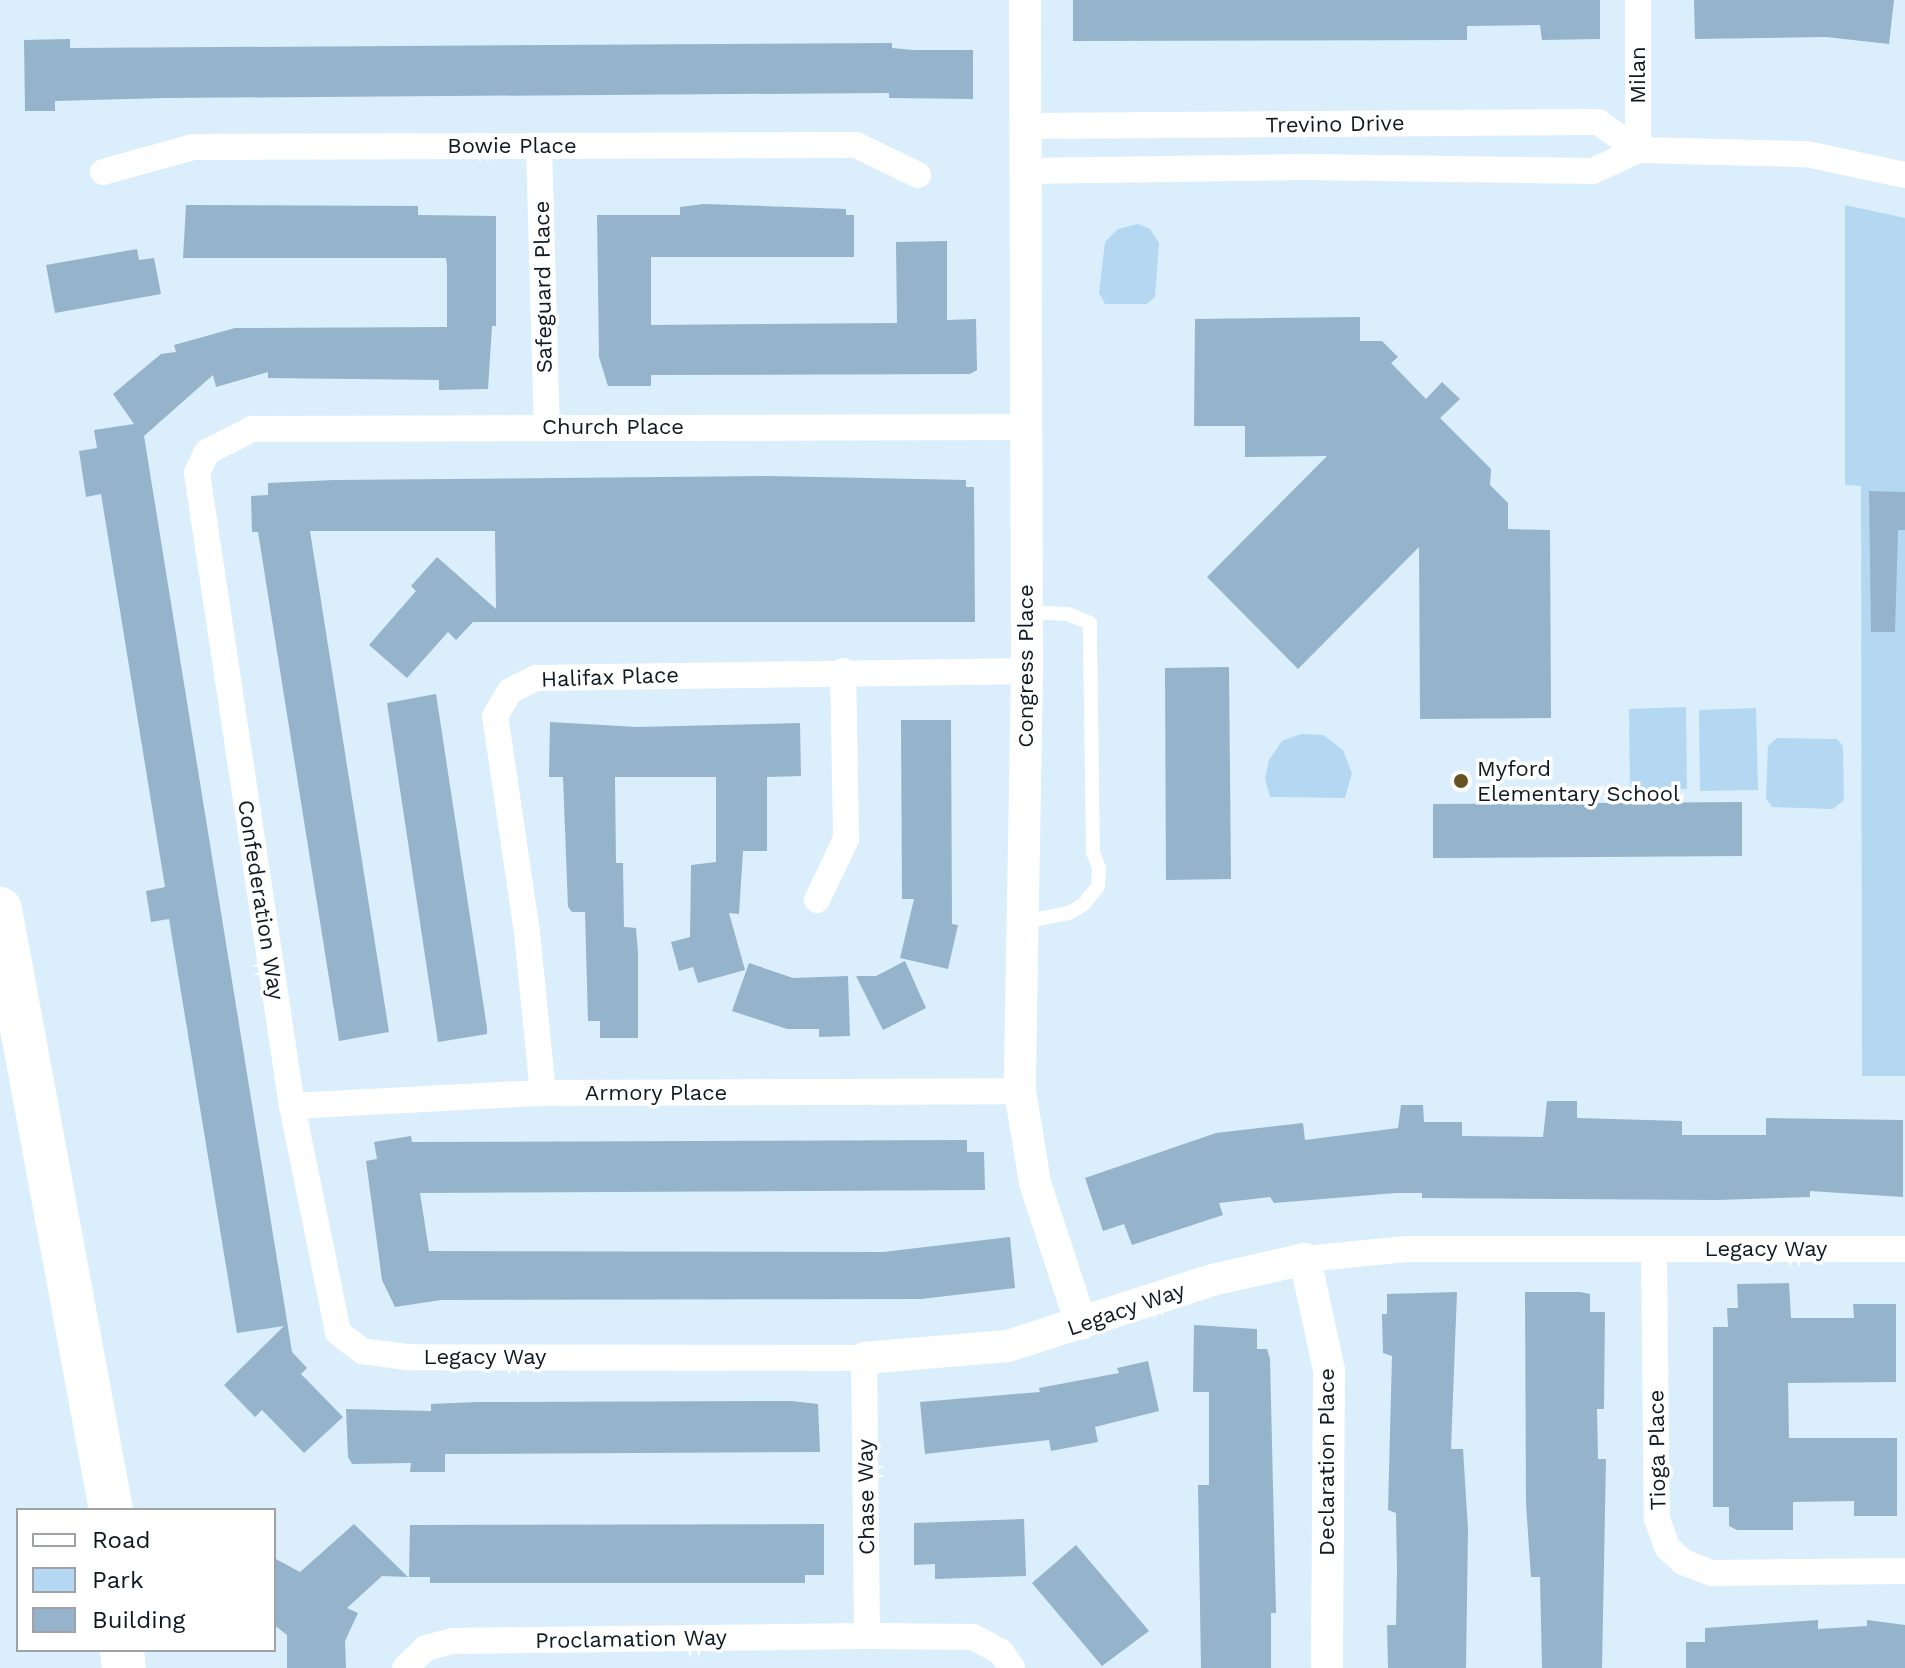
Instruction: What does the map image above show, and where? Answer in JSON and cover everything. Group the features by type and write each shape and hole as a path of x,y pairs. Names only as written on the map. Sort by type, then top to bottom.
{"highway":[{"path":"0,909 111,1508"}],"street":[{"name":"Congress Place","path":"1025,0 1023,171 1027,671 1020,1091 1035,1183 1081,1324"},
{"name":"Milan","path":"1638,0 1638,150"},
{"name":"Trevino Drive","path":"1023,126 1598,122 1638,150"},
{"name":"Bowie Place","path":"103,172 193,147 856,145 918,175"},
{"name":"Safeguard Place","path":"539,146 547,427"},
{"name":"Trevino Drive","path":"1023,171 1304,167 1593,171 1638,150 1807,154 1905,175"},
{"name":"Church Place","path":"207,452 252,429 1026,427"},
{"name":"Confederation Way","path":"207,452 197,473 199,497 292,1106 332,1316 338,1332 349,1343"},
{"name":"Halifax Place","path":"543,1093 527,932 495,716 510,691 536,678 843,671 1027,671"},
{"path":"817,900 846,839 843,671"},
{"name":"Armory Place","path":"292,1106 543,1093 1020,1091"},
{"name":"Legacy Way","path":"349,1343 377,1355 406,1357 864,1358 1008,1346 1212,1280 1305,1259 1407,1249 1905,1249"},
{"name":"Tioga Place","path":"1654,1250 1657,1519 1667,1547 1683,1562 1712,1573 1905,1571"},
{"name":"Declaration Place","path":"1305,1259 1329,1370 1327,1668"},
{"name":"Chase Way","path":"864,1358 867,1636"},
{"name":"Proclamation Way","path":"405,1668 426,1648 453,1641 867,1636 973,1637 1001,1652 1012,1668"}],"lane":[{"path":"1022,922 1069,913 1084,904 1098,886 1099,868 1093,852 1090,623 1068,614 1026,612"}],"green space":[{"path":"1845,205 1905,218 1905,1076 1862,1076 1861,486 1845,485"},
{"path":"1138,224 1150,229 1159,243 1155,297 1147,304 1105,304 1099,293 1105,242 1118,229"},
{"path":"1686,707 1687,789 1630,790 1629,709"},
{"path":"1756,708 1758,790 1700,791 1699,710"},
{"path":"1301,734 1323,735 1343,750 1352,773 1345,798 1270,797 1265,779 1269,760 1282,741"},
{"path":"1777,738 1837,739 1843,746 1844,800 1833,809 1772,807 1766,798 1768,746"}],"building":[{"path":"1073,0 1600,0 1600,39 1542,40 1540,25 1467,26 1467,40 1073,41"},
{"path":"1694,0 1894,0 1889,44 1826,37 1695,39"},
{"path":"70,39 70,48 892,43 892,48 914,50 973,50 973,99 889,98 889,93 164,98 55,101 55,111 25,111 24,40"},
{"path":"704,204 846,209 846,215 854,215 854,257 651,257 651,325 897,323 896,242 947,241 947,320 976,319 977,370 970,374 651,375 651,386 608,386 599,357 597,215 680,215 680,207"},
{"path":"186,205 418,206 418,215 496,216 496,326 492,326 488,389 439,390 439,380 268,378 268,372 216,387 213,375 144,436 292,1352 307,1368 301,1374 343,1417 304,1453 262,1410 255,1417 224,1385 284,1326 237,1333 169,919 151,922 146,891 165,887 101,494 86,497 79,451 97,448 94,430 134,424 113,394 161,354 176,352 174,345 235,328 447,327 447,266 446,258 183,258"},
{"path":"137,249 139,260 154,258 161,294 55,313 46,265"},
{"path":"1360,317 1360,341 1382,341 1398,357 1391,363 1426,399 1442,382 1460,399 1440,418 1491,469 1490,485 1508,503 1508,529 1550,530 1551,718 1420,719 1419,547 1298,669 1207,577 1327,456 1245,457 1245,426 1194,426 1195,319"},
{"path":"768,476 966,480 966,487 974,487 975,622 473,622 456,640 448,632 407,678 369,645 416,591 411,586 437,557 496,609 495,531 310,531 389,1032 339,1041 258,532 252,532 251,496 268,495 268,483 334,480"},
{"path":"1869,491 1905,492 1905,530 1898,530 1895,632 1871,632"},
{"path":"1229,667 1231,879 1166,880 1165,668"},
{"path":"436,694 487,1028 487,1034 438,1042 387,703"},
{"path":"901,720 951,720 952,924 958,925 948,969 900,958 914,899 902,899"},
{"path":"550,722 637,727 800,723 801,776 767,777 767,851 743,851 739,914 729,913 745,970 698,983 693,967 679,971 671,942 690,937 691,865 716,862 716,777 615,777 616,863 623,863 624,927 636,928 638,1038 600,1038 600,1021 588,1021 585,912 572,912 568,907 563,777 549,777"},
{"path":"1742,802 1742,856 1433,858 1433,804"},
{"path":"905,961 926,1008 883,1030 856,976 876,976"},
{"path":"749,963 793,978 848,976 850,1036 819,1037 819,1029 787,1029 732,1011"},
{"path":"1547,1101 1577,1101 1577,1118 1682,1121 1682,1135 1766,1135 1766,1118 1903,1120 1903,1197 1810,1191 1810,1197 1717,1200 1422,1198 1422,1193 1396,1193 1274,1203 1270,1197 1219,1203 1223,1215 1132,1245 1124,1224 1103,1231 1085,1178 1216,1133 1303,1123 1305,1140 1398,1128 1401,1105 1423,1105 1424,1122 1462,1122 1462,1136 1543,1137"},
{"path":"411,1136 412,1142 967,1140 967,1152 984,1152 985,1190 420,1193 429,1251 883,1252 1010,1237 1015,1288 921,1299 441,1300 395,1307 382,1280 366,1161 377,1159 374,1142"},
{"path":"1789,1283 1791,1318 1854,1318 1853,1304 1896,1304 1896,1382 1788,1383 1789,1438 1897,1438 1897,1516 1854,1516 1854,1501 1793,1502 1793,1530 1737,1530 1729,1526 1729,1507 1713,1507 1713,1327 1728,1327 1727,1308 1738,1308 1737,1284"},
{"path":"1457,1292 1451,1449 1463,1449 1468,1529 1466,1668 1388,1668 1387,1625 1396,1625 1397,1570 1396,1513 1388,1510 1392,1356 1383,1353 1382,1314 1387,1314 1387,1294"},
{"path":"1525,1292 1590,1294 1590,1312 1605,1312 1604,1409 1597,1409 1598,1459 1606,1459 1602,1668 1542,1668 1540,1577 1531,1577 1526,1504"},
{"path":"1194,1325 1257,1329 1257,1349 1267,1349 1270,1359 1276,1613 1271,1613 1271,1668 1201,1668 1198,1485 1209,1485 1209,1392 1193,1392"},
{"path":"1148,1361 1159,1411 1095,1427 1098,1442 1051,1451 1049,1440 925,1454 920,1402 1040,1392 1039,1388 1119,1373 1117,1368"},
{"path":"791,1401 818,1404 820,1452 445,1454 445,1472 410,1472 411,1463 352,1464 348,1457 346,1409 431,1411 431,1404 477,1402"},
{"path":"1024,1519 1026,1576 935,1579 935,1564 914,1565 914,1523"},
{"path":"354,1524 408,1577 382,1576 347,1608 358,1613 345,1641 346,1668 287,1668 287,1635 276,1627 276,1559 300,1572"},
{"path":"824,1524 824,1575 805,1575 805,1583 430,1583 430,1577 409,1577 410,1525"},
{"path":"1076,1545 1149,1631 1102,1666 1032,1583"},
{"path":"1818,1620 1818,1629 1867,1626 1867,1620 1905,1625 1905,1668 1686,1668 1686,1642 1705,1642 1705,1628"}],"place":[{"name":"Myford Elementary School","path":"1461,781"}]}
